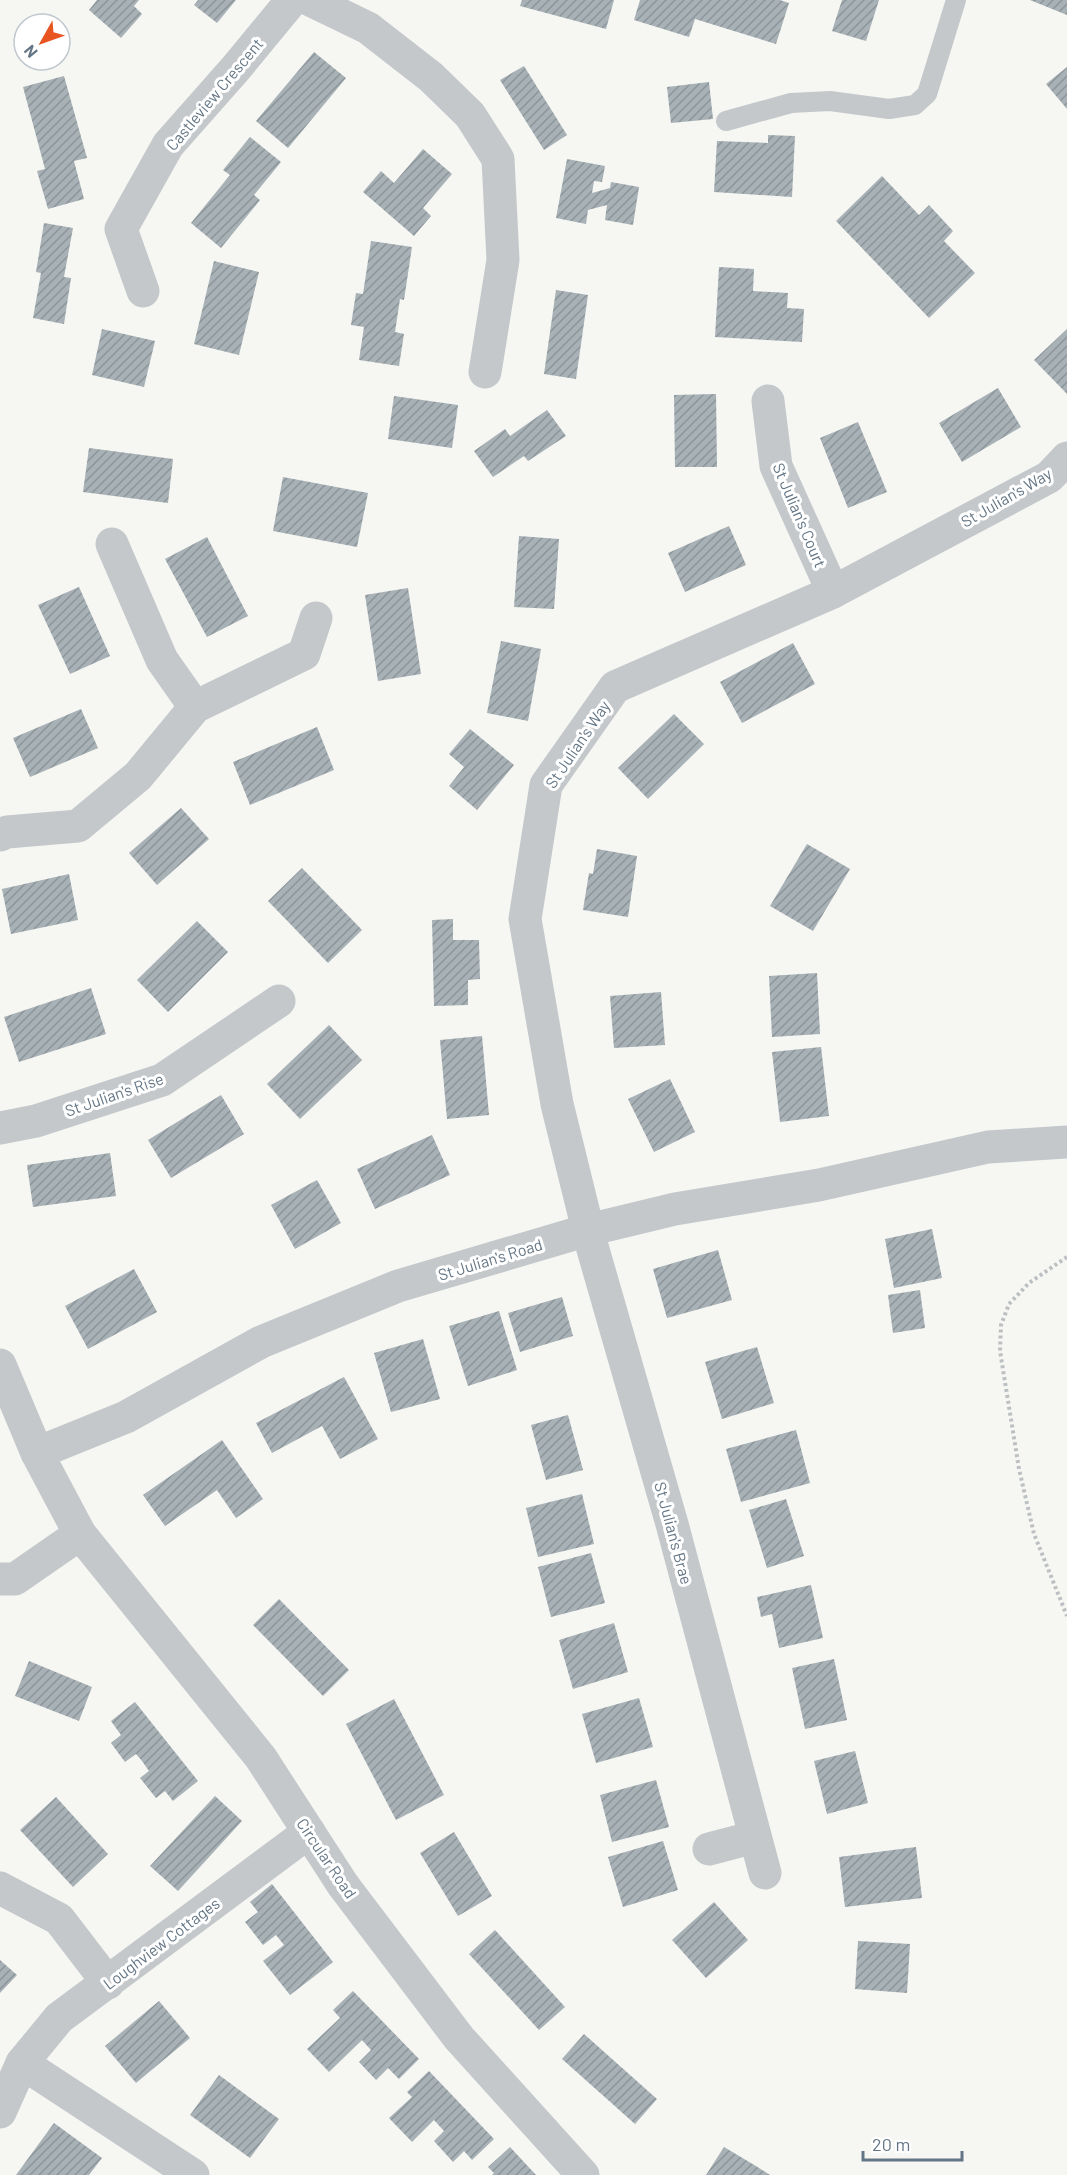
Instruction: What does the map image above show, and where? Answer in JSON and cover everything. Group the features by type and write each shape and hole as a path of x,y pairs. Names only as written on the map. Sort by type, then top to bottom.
{"street":[{"name":"Castleview Crescent","path":"143,291 121,229 168,145 292,0"},
{"path":"310,0 368,28 431,76 470,115 498,159 503,260 484,372"},
{"name":"St Julian's Court","path":"768,401 776,466 833,592"},
{"name":"St Julian's Way","path":"588,1230 557,1104 525,920 546,785 615,687 833,592 1049,477 1067,458"},
{"path":"112,544 162,660 195,707"},
{"path":"0,835 7,832 78,826 138,776 195,707 304,654 316,618"},
{"name":"St Julian's Rise","path":"0,1128 36,1121 162,1080 279,1001"},
{"name":"St Julian's Road","path":"37,1453 126,1417 261,1342 399,1286 588,1230 675,1209 819,1185 988,1147 1067,1142"},
{"name":"St Julian's Brae","path":"588,1230 672,1524 765,1873"},
{"path":"0,1365 37,1453"},
{"name":"Circular Road","path":"37,1453 80,1534 261,1758 343,1885 459,2038 583,2175"},
{"path":"0,1579 15,1579 80,1534"},
{"name":"Loughview Cottages","path":"0,2112 22,2063 59,2018 309,1832"},
{"path":"709,1849 755,1837"},
{"path":"0,1888 58,1919 108,1983"},
{"path":"22,2063 193,2175"}],"lane":[{"path":"726,121 791,103 830,101 889,108 915,105 927,94 956,0"}],"path":[{"path":"1067,1257 1029,1283 1009,1304 1000,1325 1000,1351 1019,1470 1034,1534 1067,1616"}],"building":[{"path":"97,0 139,0 134,6 142,14 121,38 89,10"},
{"path":"198,0 236,0 217,23 194,5"},
{"path":"522,0 614,0 606,29 520,6"},
{"path":"640,0 780,0 789,3 776,44 695,19 689,37 634,20"},
{"path":"842,0 879,0 866,41 832,31"},
{"path":"1030,0 1067,0 1067,15"},
{"path":"314,52 346,78 288,148 256,121"},
{"path":"524,66 567,135 544,150 500,80"},
{"path":"1067,67 1067,109 1046,84"},
{"path":"64,76 87,158 74,161 84,199 48,209 37,171 45,169 23,87"},
{"path":"709,82 713,119 671,123 667,87"},
{"path":"768,135 795,136 792,197 714,192 717,141 768,143"},
{"path":"250,137 281,162 254,195 260,200 221,248 191,223 230,175 223,170"},
{"path":"423,149 452,174 423,208 431,216 414,236 363,192 381,171 394,183"},
{"path":"567,159 605,166 602,182 594,181 592,193 610,188 611,182 639,187 633,225 605,220 607,205 588,210 586,224 556,218"},
{"path":"882,176 919,215 929,205 953,231 944,241 975,273 929,318 836,221"},
{"path":"44,223 73,228 64,277 71,278 64,324 33,318 41,273 36,272"},
{"path":"371,241 412,247 404,300 400,299 395,332 404,334 399,366 359,360 364,327 351,325 356,293 363,294"},
{"path":"214,261 259,272 239,355 194,344"},
{"path":"719,267 754,269 753,291 788,293 787,308 804,309 802,342 715,337"},
{"path":"556,290 588,295 576,379 544,374"},
{"path":"102,329 155,341 144,387 92,375"},
{"path":"1067,329 1067,394 1034,360"},
{"path":"998,388 1021,427 962,462 939,423"},
{"path":"716,394 717,467 675,467 674,395"},
{"path":"394,396 458,405 452,448 388,439"},
{"path":"547,410 566,436 528,461 524,456 493,477 474,451 505,429 510,436"},
{"path":"858,422 887,492 848,508 820,438"},
{"path":"89,448 173,459 168,503 83,492"},
{"path":"283,477 368,493 357,547 273,531"},
{"path":"729,526 746,565 685,592 668,553"},
{"path":"519,536 559,539 554,609 514,607"},
{"path":"207,537 248,616 207,637 165,559"},
{"path":"79,587 110,656 70,674 38,605"},
{"path":"408,588 421,674 378,681 365,595"},
{"path":"501,641 541,649 528,721 487,713"},
{"path":"793,643 815,684 742,723 720,682"},
{"path":"81,709 98,748 30,777 13,738"},
{"path":"674,714 704,744 648,799 618,768"},
{"path":"317,727 334,770 250,805 233,762"},
{"path":"470,729 514,765 477,810 449,786 464,767 449,754"},
{"path":"181,808 209,839 157,885 129,853"},
{"path":"807,844 850,869 813,931 770,906"},
{"path":"597,849 637,856 628,917 583,910 589,873 593,874"},
{"path":"302,868 362,930 328,963 268,901"},
{"path":"69,874 78,920 11,934 2,889"},
{"path":"453,919 453,940 479,940 480,979 468,980 468,1005 434,1006 432,920"},
{"path":"197,921 228,952 168,1012 137,980"},
{"path":"817,973 820,1034 772,1037 769,976"},
{"path":"91,988 106,1034 19,1062 4,1017"},
{"path":"661,992 665,1045 614,1048 610,996"},
{"path":"329,1025 362,1060 300,1119 267,1084"},
{"path":"482,1036 489,1115 447,1119 440,1040"},
{"path":"821,1047 829,1116 780,1122 772,1052"},
{"path":"670,1079 695,1132 654,1152 628,1099"},
{"path":"221,1095 244,1134 171,1178 148,1140"},
{"path":"432,1135 450,1175 375,1209 357,1169"},
{"path":"110,1153 116,1196 33,1207 27,1165"},
{"path":"317,1180 341,1223 295,1249 271,1205"},
{"path":"932,1229 942,1278 894,1288 885,1239"},
{"path":"718,1250 732,1300 667,1318 653,1269"},
{"path":"134,1269 157,1312 88,1349 65,1306"},
{"path":"920,1290 925,1328 893,1333 888,1295"},
{"path":"562,1297 573,1336 520,1352 508,1313"},
{"path":"499,1311 517,1370 468,1386 449,1326"},
{"path":"423,1339 440,1399 391,1412 374,1353"},
{"path":"757,1347 774,1403 722,1419 705,1362"},
{"path":"344,1377 378,1439 340,1459 322,1426 272,1453 256,1423"},
{"path":"568,1415 583,1470 546,1480 531,1425"},
{"path":"796,1430 810,1483 741,1502 726,1449"},
{"path":"222,1440 263,1499 236,1518 217,1490 165,1526 143,1495"},
{"path":"582,1494 594,1544 538,1557 526,1508"},
{"path":"786,1499 804,1556 767,1568 749,1510"},
{"path":"591,1553 605,1603 551,1617 538,1567"},
{"path":"811,1585 823,1638 779,1648 772,1614 761,1617 757,1597"},
{"path":"279,1599 349,1670 323,1696 253,1625"},
{"path":"614,1623 628,1672 573,1689 559,1640"},
{"path":"834,1659 847,1720 805,1729 792,1668"},
{"path":"29,1661 92,1687 79,1721 15,1696"},
{"path":"639,1698 653,1747 596,1763 582,1714"},
{"path":"394,1699 444,1795 396,1820 346,1724"},
{"path":"135,1702 198,1781 173,1801 165,1791 156,1798 140,1778 149,1771 142,1761 136,1754 125,1762 111,1743 121,1735 111,1721"},
{"path":"855,1751 868,1803 827,1814 814,1761"},
{"path":"656,1780 669,1827 612,1842 600,1795"},
{"path":"215,1796 242,1821 178,1891 150,1866"},
{"path":"56,1797 108,1854 73,1887 20,1830"},
{"path":"454,1832 492,1896 458,1916 420,1853"},
{"path":"663,1841 678,1890 623,1907 608,1857"},
{"path":"916,1847 922,1898 845,1907 839,1857"},
{"path":"272,1884 333,1962 290,1995 263,1961 284,1945 276,1935 263,1945 245,1922 258,1912 250,1902"},
{"path":"714,1902 748,1940 706,1978 672,1940"},
{"path":"495,1930 565,2007 539,2030 469,1954"},
{"path":"858,1941 910,1944 907,1993 855,1989"},
{"path":"0,1960 17,1975 0,1993"},
{"path":"353,1991 419,2059 399,2079 388,2068 376,2080 359,2062 371,2050 362,2040 329,2072 307,2049 340,2018 333,2010"},
{"path":"159,2001 190,2038 136,2083 105,2046"},
{"path":"584,2034 657,2099 635,2124 562,2059"},
{"path":"429,2071 494,2139 472,2160 464,2151 453,2162 434,2141 444,2131 434,2120 412,2142 389,2118 412,2097 407,2092"},
{"path":"219,2075 279,2119 250,2158 190,2115"},
{"path":"54,2123 102,2158 89,2175 16,2175"},
{"path":"510,2147 536,2175 492,2175 494,2173 488,2167"},
{"path":"724,2147 756,2166 770,2175 706,2175"}]}
